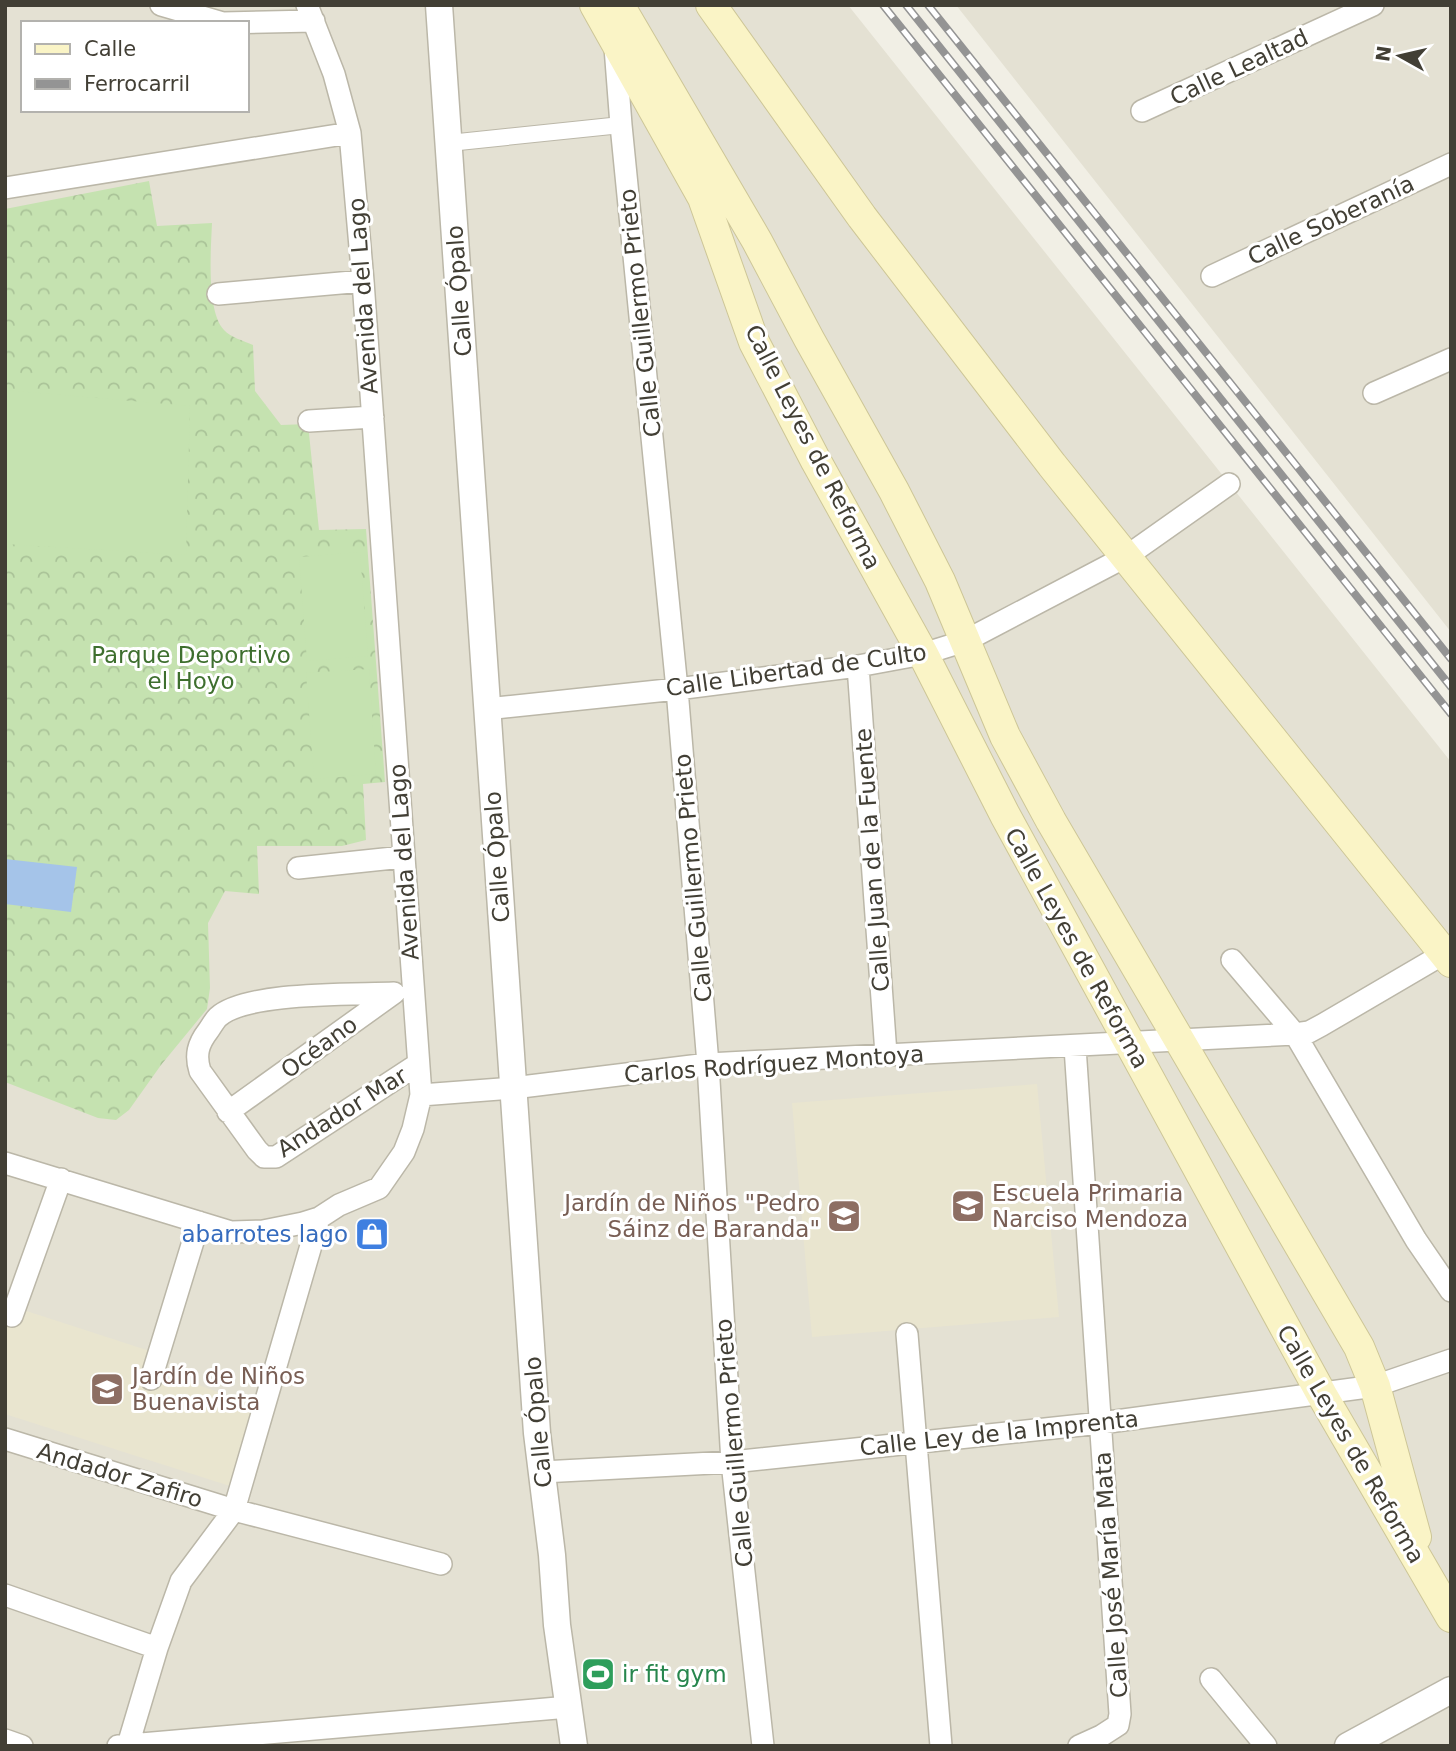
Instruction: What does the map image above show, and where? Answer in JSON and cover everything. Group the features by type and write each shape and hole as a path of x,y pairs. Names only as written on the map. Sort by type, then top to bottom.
{"main road":[{"path":"711,5 862,217 1052,465 1448,958"},
{"name":"Calle Leyes de Reforma","path":"612,7 615,42 703,198 754,342 1128,1041 1322,1395 1426,1575"},
{"name":"Calle Leyes de Reforma","path":"612,7 757,241 894,491 940,581 1005,736 1051,821 1359,1347 1375,1386 1426,1575"},
{"path":"1426,1575 1451,1617"}],"street":[{"path":"160,5 216,21"},
{"name":"Calle Ópalo","path":"439,5 537,1433 557,1625 574,1746"},
{"name":"Calle Lealtad","path":"1142,111 1373,5"},
{"path":"241,21 311,13"},
{"name":"Avenida del Lago","path":"5,1163 231,1232 263,1231 320,1218 339,1205 380,1188 404,1152 413,1129 421,1095 418,1064 404,993 403,857 373,417 350,133 334,74 311,13"},
{"name":"Calle Guillermo Prieto","path":"615,42 677,689 708,1064 732,1462 763,1746"},
{"path":"449,142 621,125"},
{"path":"5,188 350,133"},
{"name":"Calle Soberanía","path":"1212,276 1451,164"},
{"path":"218,294 363,281"},
{"path":"1374,393 1451,359"},
{"path":"309,421 373,417"},
{"name":"Calle Libertad de Culto","path":"486,709 677,689 858,666 923,654 965,641 1126,556 1228,484"},
{"name":"Calle Juan de la Fuente","path":"858,666 886,1054"},
{"path":"298,868 403,857"},
{"name":"Carlos Rodríguez Montoya","path":"421,1095 708,1064 1295,1034 1322,1026 1448,958"},
{"path":"1232,960 1295,1034 1416,1240 1451,1291"},
{"path":"228,1112 200,1071 196,1058 201,1040 219,1017 245,1003 285,998 404,993"},
{"name":"Océano","path":"228,1112 404,993"},
{"name":"Calle José María Mata","path":"1075,1047 1120,1714 1118,1725 1101,1737 1079,1746"},
{"name":"Andador Mar","path":"228,1112 264,1157 276,1157 418,1064"},
{"path":"12,1316 61,1179"},
{"path":"128,1745 157,1648 181,1581 234,1510 320,1218"},
{"path":"151,1379 199,1222"},
{"path":"907,1335 941,1746"},
{"name":"Calle Ley de la Imprenta","path":"542,1472 732,1462 1101,1423 1375,1386 1451,1360"},
{"name":"Andador Zafiro","path":"5,1439 234,1510 442,1564"},
{"path":"5,1595 157,1648"},
{"path":"1211,1679 1266,1746"},
{"path":"1348,1746 1451,1690"},
{"path":"118,1746 569,1707"},
{"path":"5,1740 22,1746"}],"shaded area":[{"path":"5,5 848,5 1451,762 1451,1746 5,1746"},
{"path":"956,5 1451,5 1451,632"},
{"name":"Escuela Primaria Narciso Mendoza","path":"1037,1084 1059,1317 812,1337 792,1103"},
{"name":"Jardín de Niños Buenavista","path":"5,1304 162,1355 158,1370 259,1407 233,1487 5,1414"}],"green space":[{"name":"Parque Deportivo el Hoyo","path":"149,181 157,226 212,223 211,279 218,321 230,335 253,345 255,391 281,425 308,424 319,530 366,529 385,782 363,784 366,840 342,846 257,846 259,894 225,891 208,923 210,988 207,1009 161,1065 129,1110 116,1120 98,1118 5,1082 5,209"},
{"path":"5,390 190,406 186,555 5,544"},
{"path":"360,552 368,656 307,661 299,557"},
{"path":"369,669 376,774 314,779 306,673"}],"water":[{"path":"5,859 77,867 71,912 5,904"}],"railway":[{"path":"883,5 1451,714"},
{"path":"906,5 1451,687"},
{"path":"928,5 1451,659"}],"place":[{"name":"Escuela Primaria Narciso Mendoza","path":"968,1206"},
{"name":"Jardín de Niños \"Pedro Sáinz de Baranda\"","path":"844,1216"},
{"name":"abarrotes lago","path":"372,1234"},
{"name":"Jardín de Niños Buenavista","path":"107,1389"},
{"name":"ir fit gym","path":"598,1674"}]}
